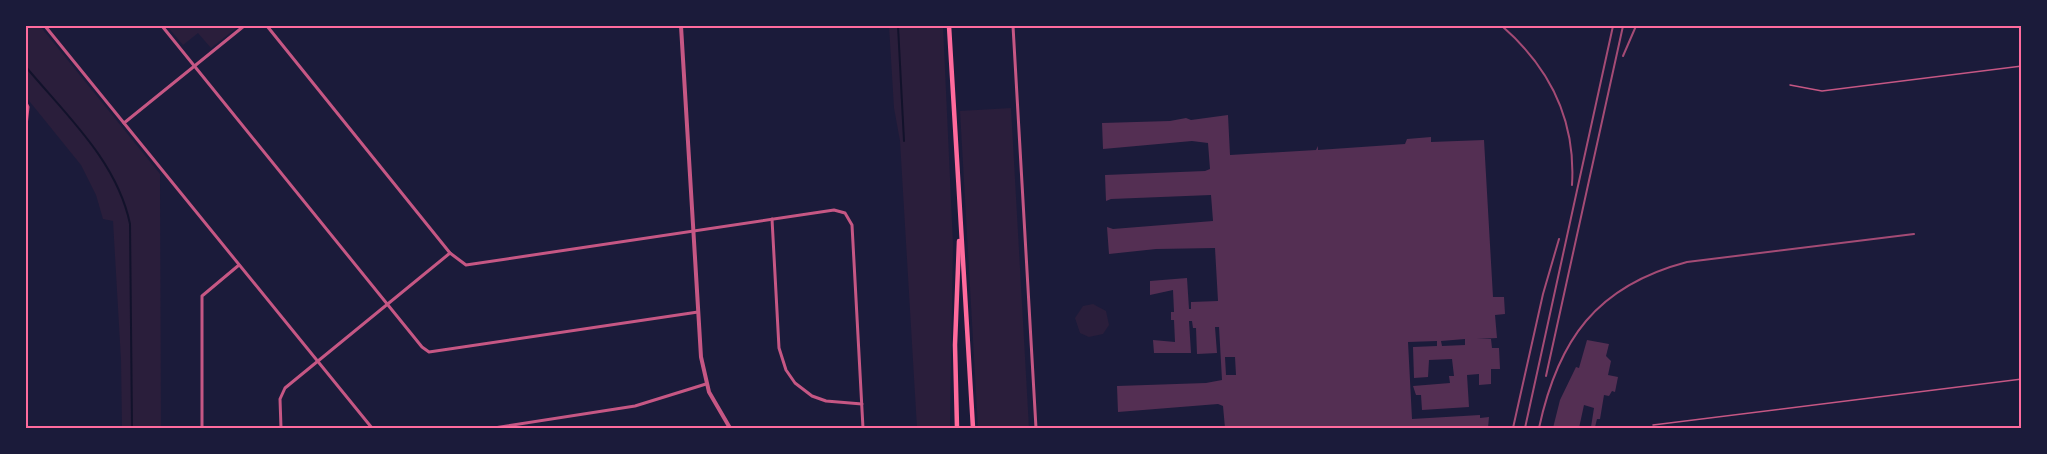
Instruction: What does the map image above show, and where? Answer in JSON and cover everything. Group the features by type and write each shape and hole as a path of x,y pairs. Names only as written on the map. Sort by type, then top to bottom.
{"main road":[{"path":"949,26 973,429"},
{"path":"957,429 955,345 960,218"}],"street":[{"path":"45,26 372,429"},
{"path":"162,26 422,347 433,352 698,312"},
{"path":"124,123 244,26"},
{"path":"267,26 450,253 461,263 471,265 834,210 845,213 852,225 863,429"},
{"path":"681,26 701,357 706,384 716,408 730,429"},
{"path":"1013,26 1036,429"},
{"path":"26,103 28,107 26,126"},
{"path":"772,219 779,348 786,370 795,382 812,396 826,401 862,404"},
{"path":"281,429 281,392 450,253"},
{"path":"202,429 202,296 239,265"},
{"path":"494,429 635,406 706,384"}],"lane":[{"path":"1790,85 1822,91 2022,66"},
{"path":"1653,425 2022,379"}],"shaded area":[{"path":"26,26 40,26 160,174 161,428 122,428 121,360 113,221 103,219 96,195 81,165 26,97"},
{"path":"167,26 239,26 211,48 198,33 183,45"},
{"path":"889,26 943,26 953,244 950,428 917,428 900,141 894,108"},
{"path":"1011,108 1029,428 978,428 960,111"},
{"path":"1093,304 1106,311 1109,325 1103,334 1089,337 1080,333 1075,318 1083,306"}],"building":[{"path":"1228,115 1230,155 1316,150 1318,146 1318,150 1405,144 1407,139 1431,137 1431,142 1484,140 1493,297 1504,297 1505,314 1495,315 1497,338 1477,339 1491,339 1492,348 1499,348 1500,369 1491,369 1491,384 1479,385 1479,374 1467,375 1469,407 1422,410 1421,395 1416,395 1413,386 1450,383 1449,376 1454,376 1452,359 1429,360 1428,377 1414,378 1413,347 1437,346 1437,341 1408,342 1412,419 1480,415 1480,418 1489,417 1488,428 1225,428 1223,406 1218,404 1118,412 1117,386 1206,383 1222,380 1219,327 1215,327 1217,353 1197,354 1196,328 1193,328 1192,321 1189,321 1191,353 1154,353 1153,340 1175,342 1174,320 1171,320 1171,312 1174,312 1173,290 1150,295 1150,281 1187,278 1189,309 1191,309 1191,302 1218,301 1215,248 1156,249 1109,254 1107,227 1113,229 1213,221 1211,195 1106,201 1105,175 1210,169 1208,143 1192,141 1103,149 1102,123 1170,121 1186,118 1191,120","holes":["1465,339 1465,345 1442,346 1441,341","1225,357 1235,357 1236,375 1226,375"]},
{"path":"1587,340 1609,344 1606,356 1611,361 1608,375 1618,377 1615,392 1612,391 1609,396 1604,395 1600,419 1597,419 1595,427 1591,427 1594,408 1584,405 1579,428 1553,428 1560,400 1576,367 1579,368"}],"waterway":[{"path":"898,26 904,141"},
{"path":"26,67 73,121 102,159 114,180 130,224 132,428"}],"railway":[{"path":"1502,26 1534,59 1556,97 1570,139 1572,185"},
{"path":"1525,428 1613,26"},
{"path":"1546,376 1623,26"},
{"path":"1623,56 1636,26"},
{"path":"1539,428 1557,368 1570,343 1586,321 1605,302 1628,286 1655,272 1687,262 1914,234"},
{"path":"1513,428 1543,294 1559,239"}]}
